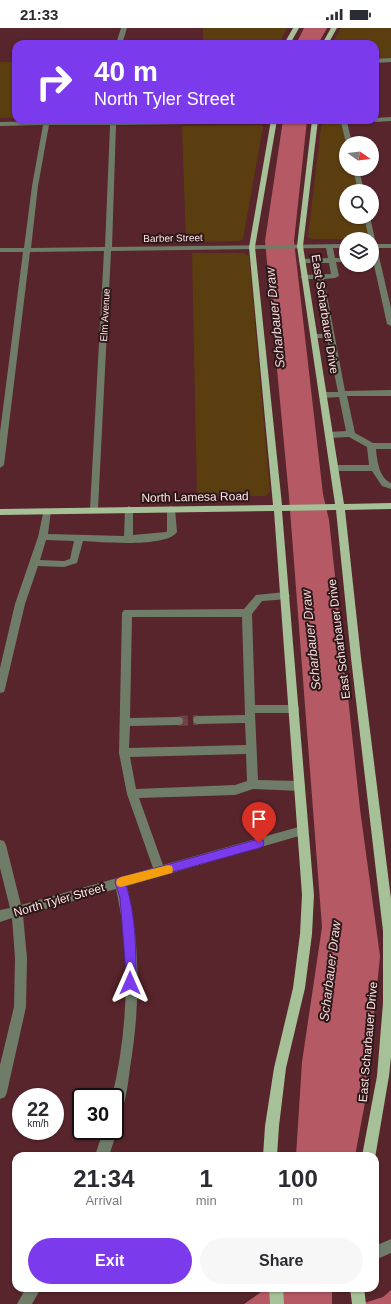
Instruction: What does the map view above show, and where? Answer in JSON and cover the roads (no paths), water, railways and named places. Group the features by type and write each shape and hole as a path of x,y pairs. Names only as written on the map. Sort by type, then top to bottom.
{"main road":[{"path":"289,40 296,28"},
{"path":"327,40 334,28"},
{"path":"270,1152 272,1126 280,1068 299,988 306,934 308,895 285,596 280,507 252,247 272,124"},
{"name":"East Scharbauer Drive","path":"315,124 300,246 334,468 335,507 356,658 390,931 389,1003 383,1069 370,1152"},
{"name":"North Lamesa Road","path":"0,512 94,509 391,506"},
{"path":"276,1292 277,1304"}],"street":[{"path":"120,40 124,28"},
{"path":"379,61 391,60"},
{"path":"379,120 391,120"},
{"path":"0,124 12,124"},
{"path":"0,465 27,250 46,124"},
{"name":"Elm Avenue","path":"94,509 108,249 113,124"},
{"path":"345,124 348,136"},
{"path":"379,244 391,246"},
{"path":"304,277 335,276 329,246"},
{"name":"Barber Street","path":"0,250 339,246"},
{"path":"302,261 339,260"},
{"path":"379,272 391,324"},
{"path":"320,276 330,336 351,434"},
{"path":"314,336 330,336"},
{"path":"323,395 391,393"},
{"path":"329,435 351,434 371,446 391,446"},
{"path":"371,446 374,468 385,484 391,486"},
{"path":"334,468 374,468"},
{"path":"128,539 130,509"},
{"path":"43,537 128,539 163,537 172,532 171,509"},
{"path":"0,689 20,604 43,537 47,511"},
{"path":"35,563 64,564 74,561 79,538"},
{"path":"254,784 246,613 258,598 285,596"},
{"path":"160,872 132,794 124,753 127,612 246,613"},
{"path":"198,720 294,709"},
{"path":"125,722 178,721"},
{"path":"124,753 252,749"},
{"path":"132,794 235,790 254,784 300,786"},
{"name":"North Tyler Street","path":"0,916 302,831"},
{"path":"0,845 17,912 21,958 20,1007 0,1092"},
{"path":"120,882 125,898 129,935 130,983 126,1061 120,1088"},
{"path":"103,1152 107,1140"},
{"path":"379,1250 391,1246"},
{"path":"24,1304 32,1292"}],"water":[{"path":"304,28 327,28 320,40 298,40"},
{"name":"Scharbauer Draw","path":"282,124 307,124 294,241 323,494 329,520 360,809 380,956 366,1097 356,1152 296,1152 302,1062 322,927 289,497 265,241"},
{"path":"391,1290 391,1304 361,1304 383,1297"},
{"path":"261,1292 332,1292 332,1304 244,1304"}],"tunnel":[{"path":"178,721 198,720"}]}
